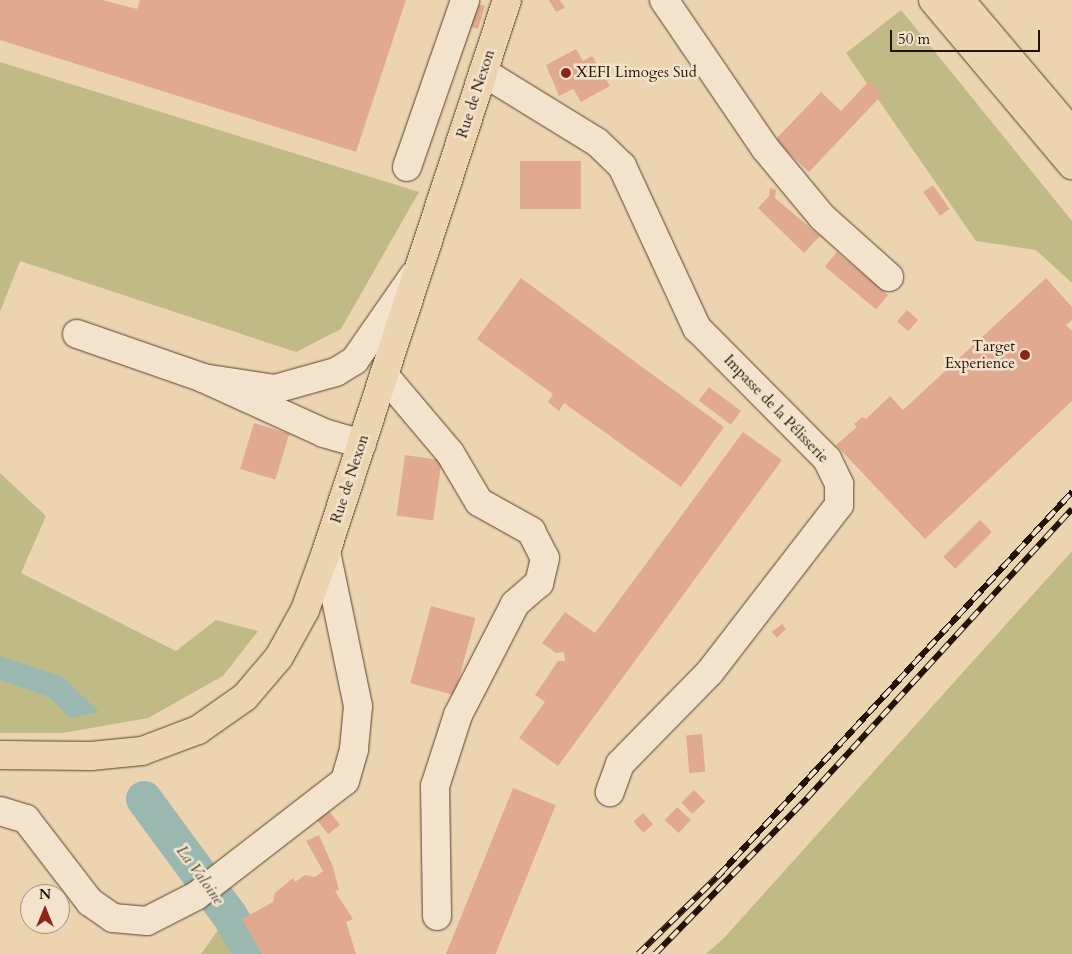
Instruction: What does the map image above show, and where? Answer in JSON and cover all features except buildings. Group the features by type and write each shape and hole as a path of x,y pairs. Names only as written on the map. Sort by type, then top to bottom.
{"main road":[{"name":"Rue de Nexon","path":"0,755 91,756 142,751 198,730 245,697 279,657 305,610 326,552 507,0"},
{"path":"934,0 1072,165"},
{"path":"960,0 1072,132"}],"street":[{"path":"407,167 465,0"},
{"path":"664,0 765,148 822,217 889,277"},
{"name":"Impasse de la Pélisserie","path":"483,72 597,142 622,166 697,328 827,459 839,484 839,505 709,673 620,764 610,792"},
{"path":"203,378 275,389 336,372 355,360 419,268"},
{"path":"77,334 203,378 324,433 362,444"},
{"path":"384,375 450,453 479,502 531,532 545,558 539,583 515,604 458,715 435,786 436,916"},
{"path":"0,811 26,819 90,902 113,918 147,921 196,896 345,781 354,749 358,706 326,552"}],"shaded area":[{"path":"901,10 1072,221 1072,283 1036,250 976,241 846,53"},
{"path":"0,62 419,192 341,329 296,352 20,261 0,312"},
{"path":"0,473 46,516 21,573 176,651 216,620 258,631 223,676 148,718 63,733 0,733"},
{"path":"1072,551 1072,954 706,954 724,938"},
{"path":"220,927 233,954 201,954"}],"water":[{"path":"0,656 63,677 99,712 70,718 49,697 0,680"},
{"path":"218,880 262,954 246,954 220,927 206,889"}],"waterway":[{"name":"La Valoine","path":"144,799 230,916 252,954"}],"railway":[{"path":"638,954 719,875 1072,492"},
{"path":"655,954 807,798 1072,509"}],"place":[{"name":"XEFI Limoges Sud","path":"566,73"},
{"name":"Target Experience","path":"1025,355"}]}
